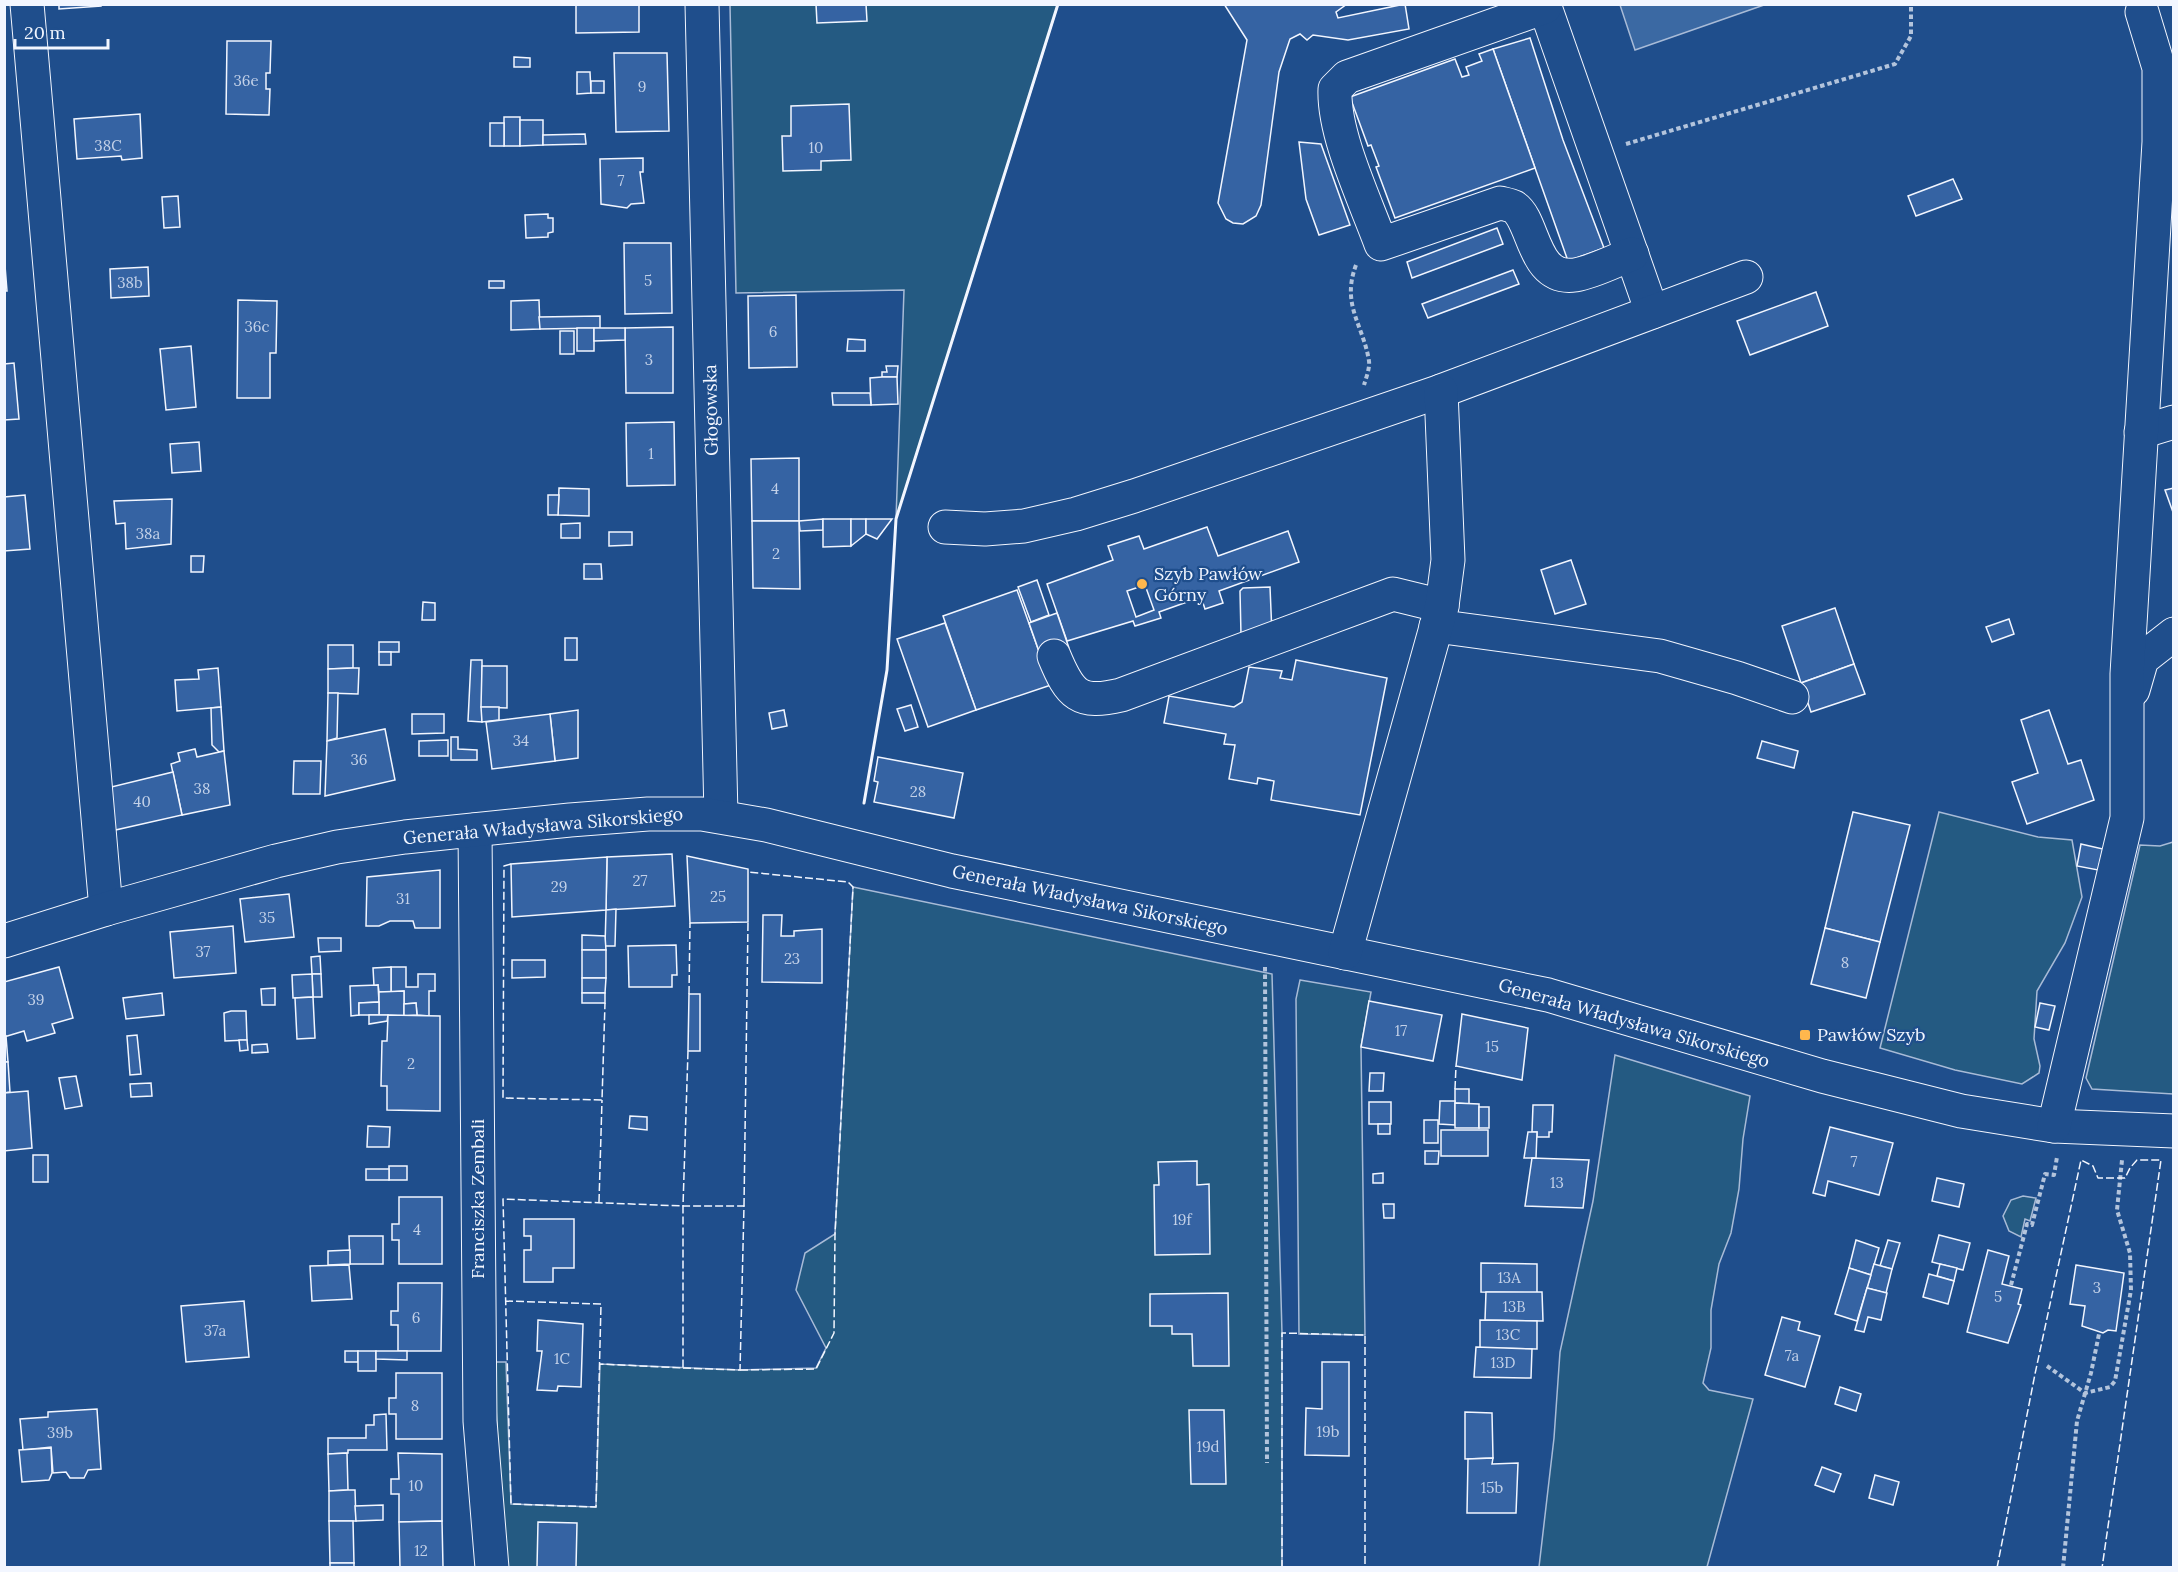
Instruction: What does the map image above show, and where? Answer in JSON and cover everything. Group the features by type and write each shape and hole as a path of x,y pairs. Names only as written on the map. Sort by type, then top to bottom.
{"street":[{"path":"27,4 106,909"},
{"name":"Głogowska","path":"702,4 721,816"},
{"path":"1632,254 1574,275 1559,272 1542,261 1521,215 1513,206 1500,203 1381,244 1339,127 1334,105 1335,89 1347,77 1544,6 1632,254 1652,312"},
{"path":"2056,1137 2127,818 2127,674 2159,142 2159,68 2142,12"},
{"path":"945,527 985,529 1024,526 1076,514 1441,391 1746,277"},
{"path":"1345,953 1439,616 1448,560 1441,391"},
{"path":"2141,432 2174,422"},
{"path":"1054,657 1064,681 1072,691 1085,699 1100,700 1121,695 1393,594 1439,616 1660,657 1737,678 1792,698"},
{"path":"2127,712 2142,659 2174,634"},
{"name":"Generała Władysława Sikorskiego","path":"4,941 106,909 276,861 337,848 475,830 682,812 721,816 952,871 1548,995 1882,1093 2056,1137 2174,1131"},
{"name":"Franciszka Zembali","path":"475,830 480,1421 492,1568"}],"path":[{"path":"1596,153 1895,64 1911,36 1911,4"},
{"path":"1363,386 1370,363 1353,314 1351,278 1356,263 1366,251 1381,244"},
{"path":"1268,1463 1264,1022 1265,957 1270,937"},
{"path":"2011,1285 2027,1224 2032,1225 2045,1174 2054,1176 2056,1137"},
{"path":"2085,1394 2114,1385 2131,1290 2130,1253 2118,1210 2122,1152"},
{"path":"2063,1568 2077,1422 2098,1334"},
{"path":"2047,1366 2085,1394"}],"shaded area":[{"path":"1620,4 1764,5 1635,50"},
{"path":"730,5 1058,5 896,519 904,290 736,293"},
{"path":"1939,812 2038,837 2072,840 2082,897 2065,943 2037,991 2034,1039 2040,1066 2039,1073 2022,1084 1955,1070 1880,1048"},
{"path":"2173,842 2173,1094 2092,1089 2086,1078 2140,845 2160,846"},
{"path":"853,887 1272,974 1282,1333 1282,1567 507,1567 499,1472 494,1362 506,1362 511,1504 596,1507 600,1364 740,1370 816,1368 826,1348 796,1290 805,1253 835,1234"},
{"path":"1300,980 1371,992 1361,1047 1365,1335 1299,1334 1296,999"},
{"path":"1615,1055 1750,1096 1743,1139 1739,1189 1731,1233 1719,1264 1711,1310 1711,1348 1703,1383 1709,1390 1753,1399 1707,1567 1539,1567 1554,1438 1560,1352 1593,1201"},
{"path":"2023,1196 2036,1198 2030,1221 2025,1219 2021,1237 2009,1231 2003,1216 2011,1200"}],"building":[{"path":"59,4 101,4 101,6 59,9"},
{"path":"576,4 639,4 639,32 576,33"},
{"path":"816,4 866,4 867,21 817,23"},
{"path":"1224,4 1347,4 1336,12 1338,18 1405,4 1409,29 1348,40 1313,35 1307,40 1300,34 1290,39 1279,72 1261,205 1256,216 1243,224 1233,223 1226,219 1218,203 1247,40"},
{"path":"1530,38 1563,140 1604,248 1568,261 1493,49"},
{"path":"227,41 271,41 270,73 266,73 266,89 270,89 269,115 226,114"},
{"path":"1493,49 1535,168 1395,218 1376,167 1379,166 1371,145 1368,146 1350,97 1455,59 1462,77 1469,75 1466,67 1482,61 1479,54"},
{"path":"614,53 667,53 669,131 616,132"},
{"path":"514,57 530,58 530,67 514,67"},
{"path":"577,72 590,72 591,93 577,94"},
{"path":"591,81 604,81 604,93 591,93"},
{"path":"849,104 851,160 821,161 821,170 783,171 782,136 791,136 791,106"},
{"path":"140,114 142,158 122,160 121,156 77,159 74,119"},
{"path":"504,117 520,117 520,146 504,146"},
{"path":"520,120 543,120 543,145 520,146"},
{"path":"490,123 504,123 504,146 490,146"},
{"path":"585,134 586,144 543,145 543,135"},
{"path":"1299,142 1321,144 1350,225 1319,235 1306,199"},
{"path":"643,158 643,172 640,172 644,203 631,204 627,208 601,204 600,159"},
{"path":"1953,179 1962,199 1916,216 1908,196"},
{"path":"178,196 180,227 164,228 162,197"},
{"path":"548,214 548,218 553,218 553,232 548,233 548,237 526,238 525,215"},
{"path":"1497,228 1503,244 1412,278 1407,262"},
{"path":"624,243 671,243 672,313 625,314"},
{"path":"4,253 7,291 4,291"},
{"path":"148,267 149,296 111,298 110,269"},
{"path":"1513,270 1519,284 1428,318 1422,304"},
{"path":"489,281 504,281 504,288 489,288"},
{"path":"1816,292 1828,326 1750,355 1737,321"},
{"path":"796,295 797,367 749,368 748,296"},
{"path":"238,300 277,301 276,353 270,353 270,398 237,398"},
{"path":"539,300 540,329 511,330 511,301"},
{"path":"600,316 600,328 540,329 539,317"},
{"path":"673,327 673,393 626,393 625,328"},
{"path":"577,328 594,328 594,351 577,351"},
{"path":"594,328 625,328 625,340 594,341"},
{"path":"560,331 574,331 574,354 560,354"},
{"path":"848,339 865,340 865,351 847,351"},
{"path":"191,346 196,407 166,410 160,349"},
{"path":"14,363 19,419 4,420 4,364"},
{"path":"886,366 898,366 897,377 882,377 882,372 887,372"},
{"path":"897,377 898,404 871,405 870,378"},
{"path":"832,393 870,393 871,405 833,405"},
{"path":"674,422 675,485 627,486 626,423"},
{"path":"199,442 201,471 172,473 170,444"},
{"path":"799,458 799,521 752,521 751,459"},
{"path":"559,488 589,489 589,516 558,515"},
{"path":"2174,488 2174,515 2165,490"},
{"path":"25,495 30,549 4,551 4,497"},
{"path":"548,495 559,495 558,515 548,515"},
{"path":"172,499 171,544 126,549 125,523 116,524 114,501"},
{"path":"823,519 823,530 800,531 799,521"},
{"path":"823,519 851,519 851,546 823,547"},
{"path":"851,519 866,519 866,534 851,546"},
{"path":"866,519 892,519 877,539 866,534"},
{"path":"752,521 799,521 800,589 753,588"},
{"path":"580,523 580,538 561,538 561,524"},
{"name":"Szyb Pawłów Górny","path":"1207,527 1218,556 1288,531 1299,562 1219,591 1223,603 1205,609 1201,597 1159,612 1161,618 1135,626 1133,621 1067,641 1047,584 1113,560 1108,546 1139,536 1144,549","holes":["1145,585 1154,610 1136,617 1127,591"]},
{"path":"609,532 632,532 632,545 609,546"},
{"path":"191,556 204,556 203,572 191,572"},
{"path":"1571,560 1586,604 1555,614 1541,570"},
{"path":"584,564 601,564 602,579 584,579"},
{"path":"1037,580 1049,615 1031,622 1018,587"},
{"path":"1270,587 1272,634 1241,635 1240,591 1243,588"},
{"path":"1017,590 1051,685 976,710 943,616"},
{"path":"423,602 435,603 435,620 422,620"},
{"path":"1835,608 1854,664 1801,683 1782,626"},
{"path":"1057,613 1069,648 1041,657 1029,623"},
{"path":"2009,619 2014,634 1992,642 1986,627"},
{"path":"945,623 976,710 928,727 897,639"},
{"path":"565,638 577,638 577,660 565,660"},
{"path":"379,642 399,642 399,652 379,652"},
{"path":"328,645 353,645 353,668 328,669"},
{"path":"379,652 391,652 391,665 379,665"},
{"path":"471,660 482,660 482,722 468,721"},
{"path":"1296,660 1387,678 1360,815 1271,800 1274,781 1258,778 1257,784 1229,779 1235,745 1224,744 1226,734 1164,723 1169,696 1234,707 1242,702 1249,667 1282,671 1280,678 1292,680"},
{"path":"1854,664 1865,694 1811,712 1801,683"},
{"path":"482,666 507,666 507,708 481,707"},
{"path":"218,668 221,707 177,711 175,680 199,679 198,670"},
{"path":"359,668 358,694 328,693 328,669"},
{"path":"328,693 338,693 337,738 327,741"},
{"path":"911,705 918,727 905,731 897,709"},
{"path":"221,707 224,751 219,752 212,745 211,708"},
{"path":"481,707 499,707 499,720 482,722"},
{"path":"578,710 578,758 555,761 550,714"},
{"path":"784,710 787,726 772,729 769,713"},
{"path":"2049,710 2068,764 2081,760 2094,800 2027,824 2012,782 2038,773 2021,720"},
{"path":"412,714 444,714 444,733 412,734"},
{"path":"550,714 555,761 492,769 486,722"},
{"path":"385,729 395,780 325,796 327,741"},
{"path":"451,737 458,737 458,749 477,750 477,760 451,760"},
{"path":"448,740 448,756 419,756 419,741"},
{"path":"1762,741 1798,751 1794,768 1757,758"},
{"path":"195,749 197,757 224,751 230,805 182,815 171,764 180,761 178,753"},
{"path":"878,757 963,773 954,818 874,802 878,782 874,781"},
{"path":"294,761 321,761 320,794 293,794"},
{"path":"173,772 182,815 111,831 103,789"},
{"path":"1853,812 1910,825 1880,942 1825,928"},
{"path":"2081,844 2103,849 2098,870 2077,866"},
{"path":"672,854 675,906 606,910 607,857"},
{"path":"687,856 748,869 748,922 690,923"},
{"path":"607,857 606,910 512,917 511,864"},
{"path":"440,870 440,928 415,928 413,921 390,921 379,926 366,926 367,877"},
{"path":"289,894 294,937 245,942 240,899"},
{"path":"616,909 615,946 605,946 606,910"},
{"path":"763,915 782,915 781,936 794,936 794,931 822,929 822,983 762,982"},
{"path":"233,926 236,973 174,978 170,932"},
{"path":"1825,928 1880,942 1866,998 1811,984"},
{"path":"582,935 605,936 606,950 582,950"},
{"path":"318,938 341,938 341,951 319,952"},
{"path":"676,945 677,975 672,975 672,987 629,987 628,946"},
{"path":"582,950 606,950 606,978 582,978"},
{"path":"320,956 321,974 312,974 311,957"},
{"path":"512,960 545,960 545,977 512,978"},
{"path":"59,967 73,1018 52,1024 55,1033 27,1041 24,1031 4,1037 4,982"},
{"path":"391,967 406,967 406,987 418,987 418,974 435,974 435,991 429,991 429,1016 417,1015 416,1003 404,1004 404,991 391,992"},
{"path":"391,967 391,992 379,992 378,985 374,986 373,968"},
{"path":"312,974 321,974 322,997 313,997"},
{"path":"312,974 313,997 293,998 292,975"},
{"path":"582,978 606,978 605,993 582,993"},
{"path":"378,985 379,1002 359,1003 359,1015 351,1016 350,986"},
{"path":"275,988 275,1005 262,1005 261,989"},
{"path":"404,991 404,1016 379,1015 379,992"},
{"path":"162,993 164,1015 126,1019 123,998"},
{"path":"582,993 605,993 605,1003 582,1003"},
{"path":"689,994 700,994 700,1051 688,1051"},
{"path":"313,997 315,1038 297,1039 295,998"},
{"path":"1369,1001 1442,1015 1433,1061 1361,1047"},
{"path":"379,1002 379,1015 359,1015 359,1003"},
{"path":"416,1003 417,1015 404,1016 404,1004"},
{"path":"2040,1003 2055,1006 2049,1030 2035,1027"},
{"path":"246,1011 247,1040 225,1041 224,1013"},
{"path":"1462,1014 1528,1028 1522,1080 1456,1066"},
{"path":"369,1015 388,1015 387,1021 369,1024"},
{"path":"388,1015 440,1016 440,1111 387,1110 387,1086 381,1086 382,1041 387,1041"},
{"path":"137,1035 141,1074 130,1075 127,1036"},
{"path":"6,1036 8,1062 4,1062 4,1037"},
{"path":"239,1040 247,1040 248,1050 240,1051"},
{"path":"267,1044 268,1052 252,1053 252,1045"},
{"path":"4,1062 8,1062 10,1092 4,1093"},
{"path":"1370,1073 1384,1073 1383,1091 1369,1091"},
{"path":"76,1076 82,1106 65,1109 59,1078"},
{"path":"151,1083 152,1096 131,1097 130,1084"},
{"path":"1455,1089 1469,1089 1469,1104 1455,1103"},
{"path":"28,1091 32,1148 4,1151 4,1093"},
{"path":"1440,1101 1455,1101 1455,1125 1439,1124"},
{"path":"1369,1102 1391,1102 1391,1124 1369,1124"},
{"path":"1455,1103 1479,1104 1479,1128 1455,1128"},
{"path":"1533,1105 1553,1105 1552,1132 1549,1132 1549,1137 1537,1137 1537,1132 1532,1132"},
{"path":"1479,1107 1489,1107 1489,1128 1479,1128"},
{"path":"630,1116 647,1117 647,1130 629,1128"},
{"path":"1424,1120 1438,1120 1438,1143 1424,1143"},
{"path":"1378,1124 1390,1124 1390,1134 1378,1134"},
{"path":"368,1126 390,1127 389,1147 367,1147"},
{"path":"1830,1127 1893,1143 1879,1195 1828,1181 1825,1196 1813,1193"},
{"path":"1441,1130 1488,1130 1488,1156 1441,1156"},
{"path":"1528,1132 1537,1132 1536,1158 1524,1158"},
{"path":"1425,1151 1439,1151 1438,1164 1425,1164"},
{"path":"33,1155 48,1155 48,1182 33,1182"},
{"path":"1532,1158 1589,1160 1583,1208 1525,1206"},
{"path":"1197,1161 1197,1185 1209,1184 1210,1254 1155,1255 1154,1185 1159,1185 1158,1162"},
{"path":"389,1166 407,1166 407,1180 389,1180"},
{"path":"366,1169 389,1169 389,1180 366,1180"},
{"path":"1383,1173 1383,1183 1373,1183 1373,1174"},
{"path":"1937,1178 1964,1184 1959,1207 1932,1201"},
{"path":"399,1197 442,1197 442,1264 399,1264 399,1240 392,1240 392,1224 399,1224"},
{"path":"1383,1204 1394,1204 1394,1218 1384,1218"},
{"path":"524,1219 574,1219 574,1268 553,1268 553,1282 524,1282 524,1250 531,1250 531,1236 524,1236"},
{"path":"1939,1235 1970,1243 1963,1270 1932,1262"},
{"path":"349,1236 383,1236 383,1264 350,1264"},
{"path":"1856,1240 1879,1248 1871,1275 1849,1268"},
{"path":"1888,1240 1900,1243 1892,1269 1880,1266"},
{"path":"350,1250 350,1264 328,1265 328,1251"},
{"path":"1988,1250 2009,1256 2002,1284 2022,1289 2018,1304 2021,1305 2008,1343 1967,1332"},
{"path":"1481,1263 1537,1264 1537,1293 1481,1292"},
{"path":"1874,1264 1892,1269 1886,1293 1867,1288"},
{"path":"1940,1264 1957,1268 1954,1281 1937,1276"},
{"path":"349,1265 352,1299 312,1301 310,1266"},
{"path":"2076,1265 2124,1273 2116,1331 2108,1330 2103,1333 2082,1326 2085,1306 2070,1304"},
{"path":"1849,1268 1871,1275 1857,1321 1835,1314"},
{"path":"1929,1274 1954,1281 1948,1304 1923,1297"},
{"path":"398,1283 442,1283 441,1351 398,1351 398,1325 391,1325 391,1311 398,1311"},
{"path":"1867,1288 1887,1293 1881,1320 1868,1317 1864,1332 1855,1330"},
{"path":"1486,1292 1542,1292 1543,1321 1485,1320"},
{"path":"1228,1293 1229,1366 1193,1366 1192,1334 1172,1334 1172,1326 1150,1326 1150,1294"},
{"path":"244,1301 249,1357 186,1362 181,1306"},
{"path":"1782,1317 1800,1322 1798,1330 1820,1336 1805,1387 1765,1375"},
{"path":"538,1320 583,1324 581,1387 558,1386 557,1391 537,1390 542,1351 537,1351"},
{"path":"1480,1320 1537,1321 1537,1349 1480,1348"},
{"path":"1476,1347 1532,1349 1531,1378 1474,1377"},
{"path":"345,1351 358,1351 358,1362 345,1362"},
{"path":"358,1351 376,1351 376,1371 358,1371"},
{"path":"376,1351 407,1351 407,1360 376,1359"},
{"path":"1322,1362 1349,1362 1349,1456 1305,1455 1306,1408 1322,1409"},
{"path":"396,1373 442,1373 442,1439 396,1439 396,1414 389,1414 389,1398 396,1398"},
{"path":"1840,1387 1861,1394 1856,1411 1835,1404"},
{"path":"97,1409 101,1469 88,1470 84,1478 70,1478 66,1472 53,1473 51,1447 23,1450 20,1419 48,1417 48,1412"},
{"path":"1189,1410 1224,1410 1226,1484 1191,1484"},
{"path":"1465,1412 1492,1413 1493,1458 1465,1459"},
{"path":"386,1414 387,1450 348,1450 348,1453 328,1454 328,1438 366,1438 366,1425 374,1425 374,1415"},
{"path":"51,1448 52,1473 49,1480 22,1482 19,1450"},
{"path":"347,1453 348,1490 329,1491 328,1454"},
{"path":"398,1453 442,1454 442,1521 399,1522 399,1494 391,1494 391,1479 399,1479"},
{"path":"1493,1458 1492,1464 1518,1463 1516,1513 1467,1513 1468,1459"},
{"path":"1822,1467 1841,1474 1834,1492 1815,1485"},
{"path":"1875,1475 1899,1482 1893,1505 1869,1498"},
{"path":"355,1490 356,1521 329,1521 329,1491"},
{"path":"383,1505 383,1520 356,1521 355,1506"},
{"path":"329,1521 353,1521 354,1563 330,1563"},
{"path":"442,1521 443,1567 400,1568 399,1522"},
{"path":"538,1522 577,1523 576,1568 537,1568"},
{"path":"330,1563 354,1563 354,1568 330,1568"}],"fence":[{"path":"511,864 504,866 503,1098 602,1100 605,1003"},
{"path":"740,1370 816,1369 834,1333 835,1234 853,887 848,882 748,872"},
{"path":"744,1206 748,922"},
{"path":"689,994 690,923"},
{"path":"683,1368 740,1370 744,1206 683,1206 688,1051"},
{"path":"1455,1089 1456,1066"},
{"path":"599,1202 602,1100"},
{"path":"1997,1568 2035,1374 2081,1160 2093,1166 2098,1178 2125,1178 2137,1160 2161,1160 2102,1568"},
{"path":"505,1301 601,1304 596,1507 511,1504 503,1199 683,1206 683,1368 600,1364"},
{"path":"1282,1568 1282,1333 1365,1335 1365,1568"}],"wall":[{"path":"864,803 887,670 896,519 1058,4"}],"place":[{"name":"Szyb Pawłów Górny","path":"1142,584"},
{"name":"Pawłów Szyb","path":"1805,1035"}]}
